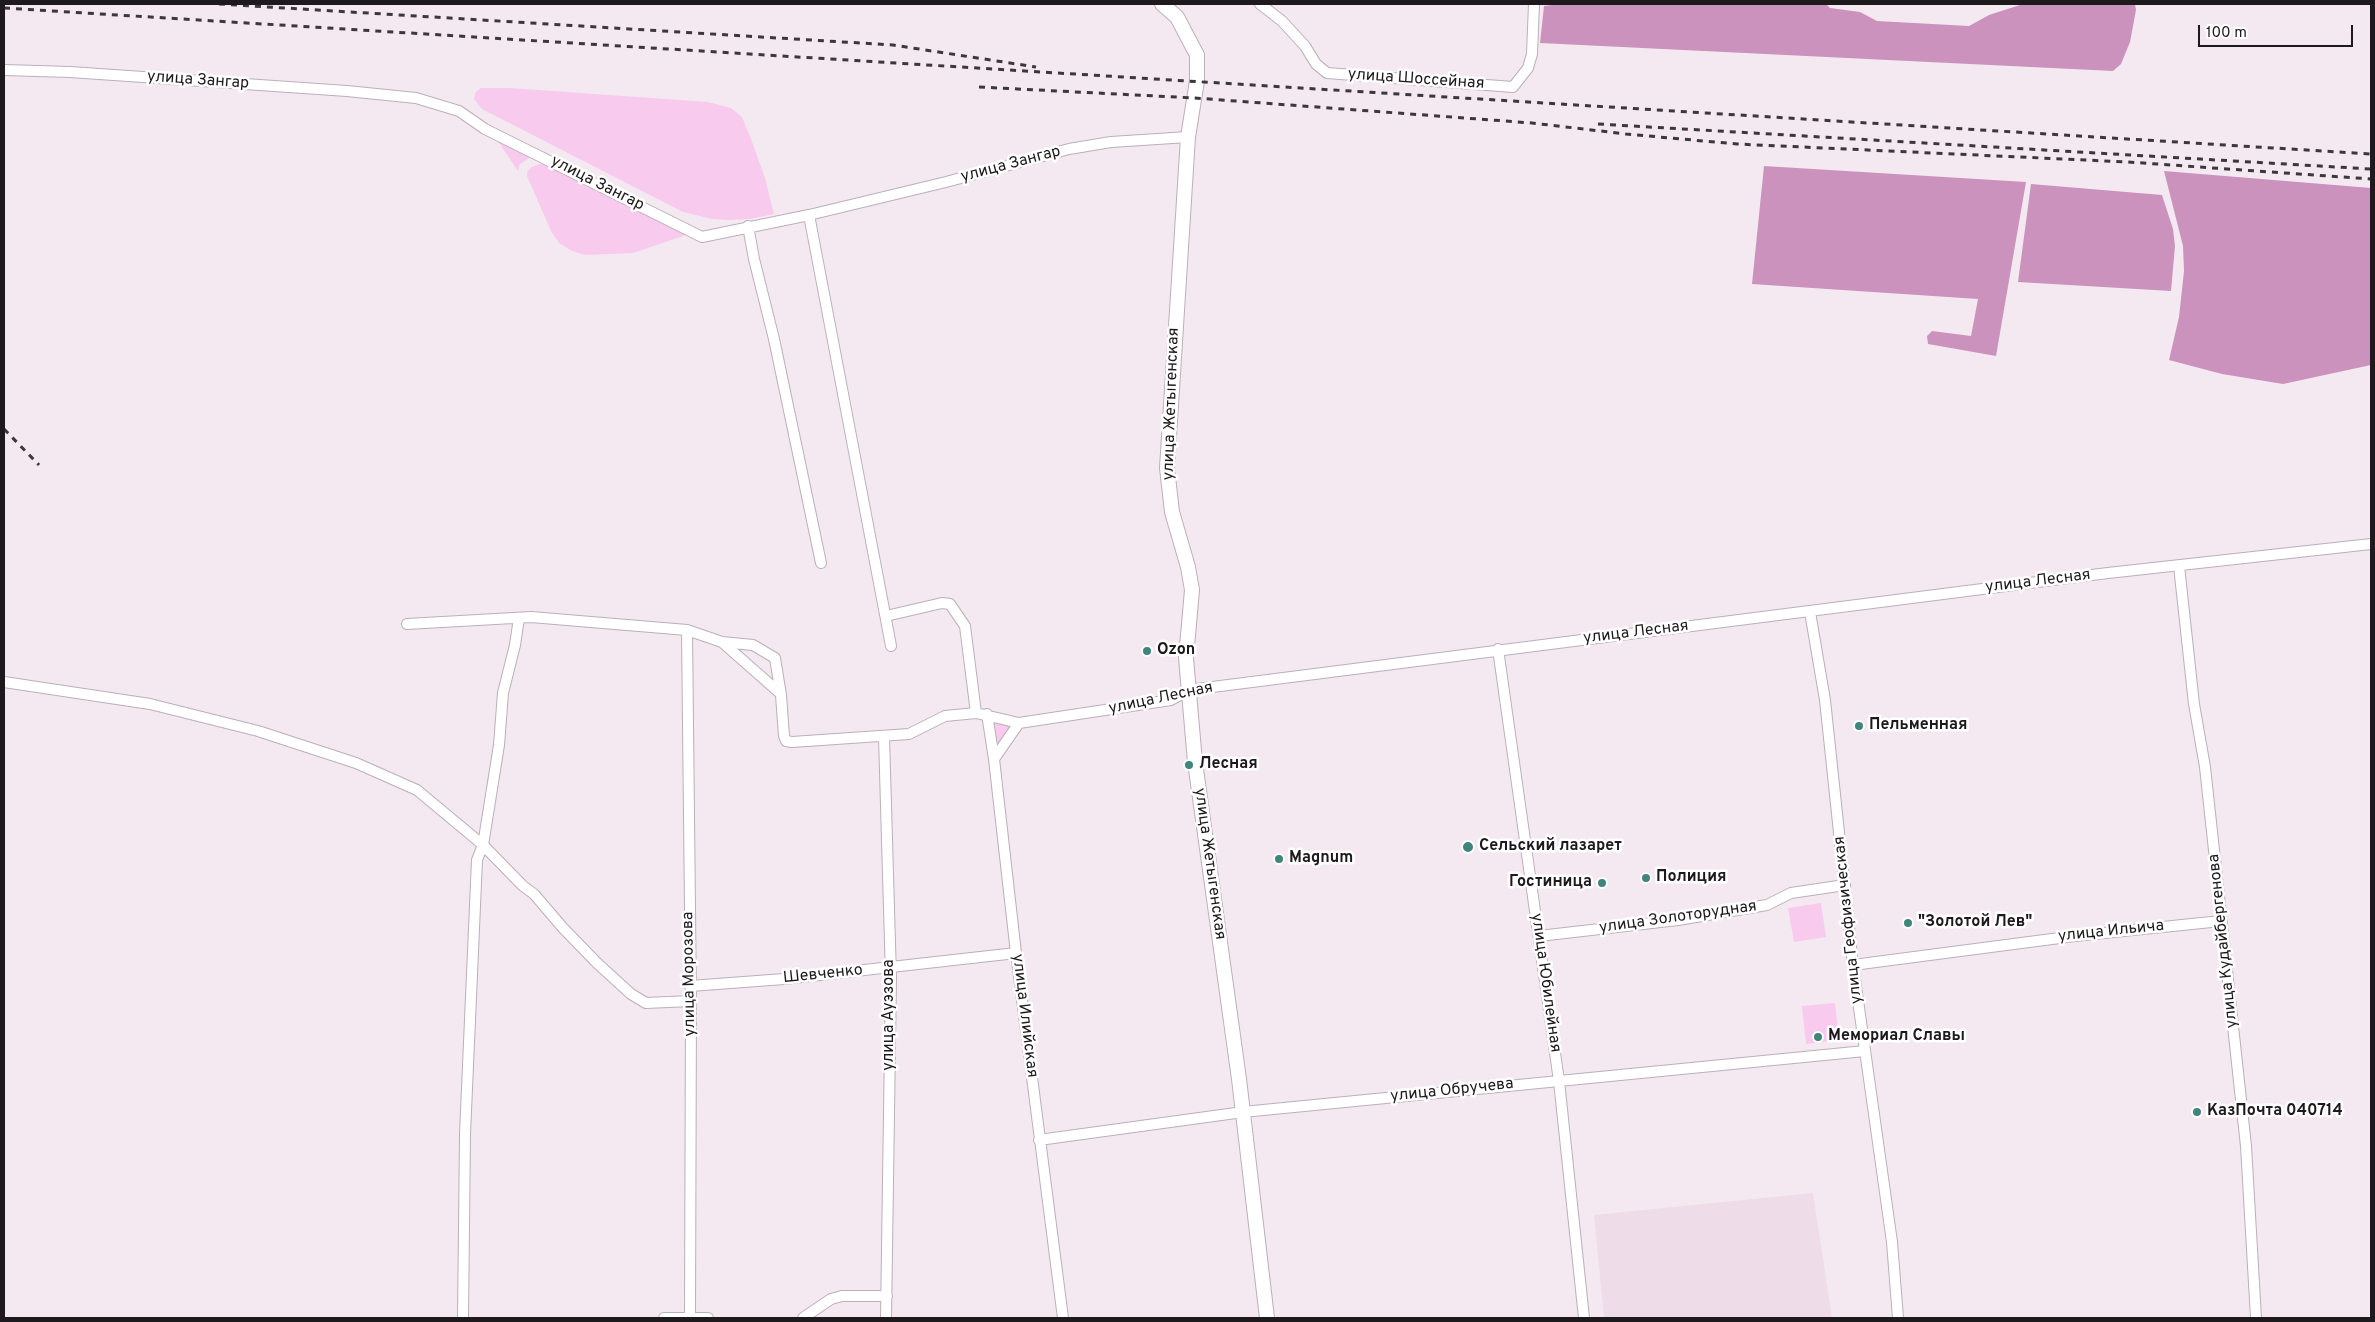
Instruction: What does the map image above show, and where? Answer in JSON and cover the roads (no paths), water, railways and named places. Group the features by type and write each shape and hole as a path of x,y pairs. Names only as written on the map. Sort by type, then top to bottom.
{"main road":[{"name":"улица Жетыгенская","path":"1162,4 1177,17 1197,55 1197,81 1188,137 1167,468 1172,512 1188,567 1192,590 1186,658 1195,762 1242,1112 1267,1318"}],"street":[{"name":"улица Шоссейная","path":"1260,4 1282,20 1305,46 1316,64 1327,73 1513,86 1528,68 1532,54 1534,4"},
{"name":"улица Зангар","path":"4,70 70,72 347,91 416,98 459,111 485,129 702,237 946,182 1069,149 1111,142 1188,137"},
{"path":"809,214 891,646"},
{"path":"748,226 821,563"},
{"name":"улица Лесная","path":"884,737 909,734 945,716 976,713 987,714 1019,723 1170,700 1189,690 1498,650 2371,544"},
{"name":"улица Кудайбергенова","path":"2179,566 2194,704 2205,767 2246,1146 2256,1318"},
{"path":"886,616 942,603 950,604 965,626 976,713"},
{"name":"улица Геофизическая","path":"1810,612 1825,700 1853,964 1892,1242 1898,1318"},
{"path":"463,1318 465,1120 477,860 484,845 499,745 503,694 520,618"},
{"path":"407,624 520,618 687,630 722,642 753,645 775,658 781,695 784,736 789,742 884,737"},
{"name":"улица Морозова","path":"687,630 691,1001 690,1318"},
{"path":"722,642 781,695"},
{"name":"улица Юбилейная","path":"1498,650 1559,1081 1584,1318"},
{"path":"4,682 150,704 258,732 356,764 416,790 484,845 523,886 534,894 590,956 632,994 646,1003 691,1001"},
{"name":"улица Илийская","path":"987,714 1062,1318"},
{"path":"994,759 1019,723"},
{"name":"улица Ауэзова","path":"884,737 891,967 886,1318"},
{"name":"улица Золоторудная","path":"1539,936 1678,920 1768,905 1791,893 1845,885"},
{"name":"улица Ильича","path":"1853,964 2075,936 2221,921"},
{"name":"Шевченко","path":"690,986 784,979 1016,953"},
{"name":"улица Обручева","path":"1039,1140 1242,1112 1865,1051"},
{"path":"803,1318 831,1299 842,1296 887,1296"},
{"path":"664,1318 708,1318"}],"railway":[{"path":"219,4 893,45 1036,67"},
{"path":"4,8 2371,154"},
{"path":"979,87 1195,98 1532,123 1737,144 2128,162 2371,179"},
{"path":"1598,124 2371,169"},
{"path":"4,429 39,465"}],"place":[{"name":"Ozon","path":"1147,651"},
{"name":"Пельменная","path":"1859,726"},
{"name":"Лесная","path":"1189,765"},
{"name":"Сельский лазарет","path":"1468,847"},
{"name":"Magnum","path":"1279,859"},
{"name":"Полиция","path":"1646,878"},
{"name":"Гостиница","path":"1602,883"},
{"name":"\"Золотой Лев\"","path":"1908,923"},
{"name":"Мемориал Славы","path":"1818,1037"},
{"name":"КазПочта 040714","path":"2197,1112"}]}
